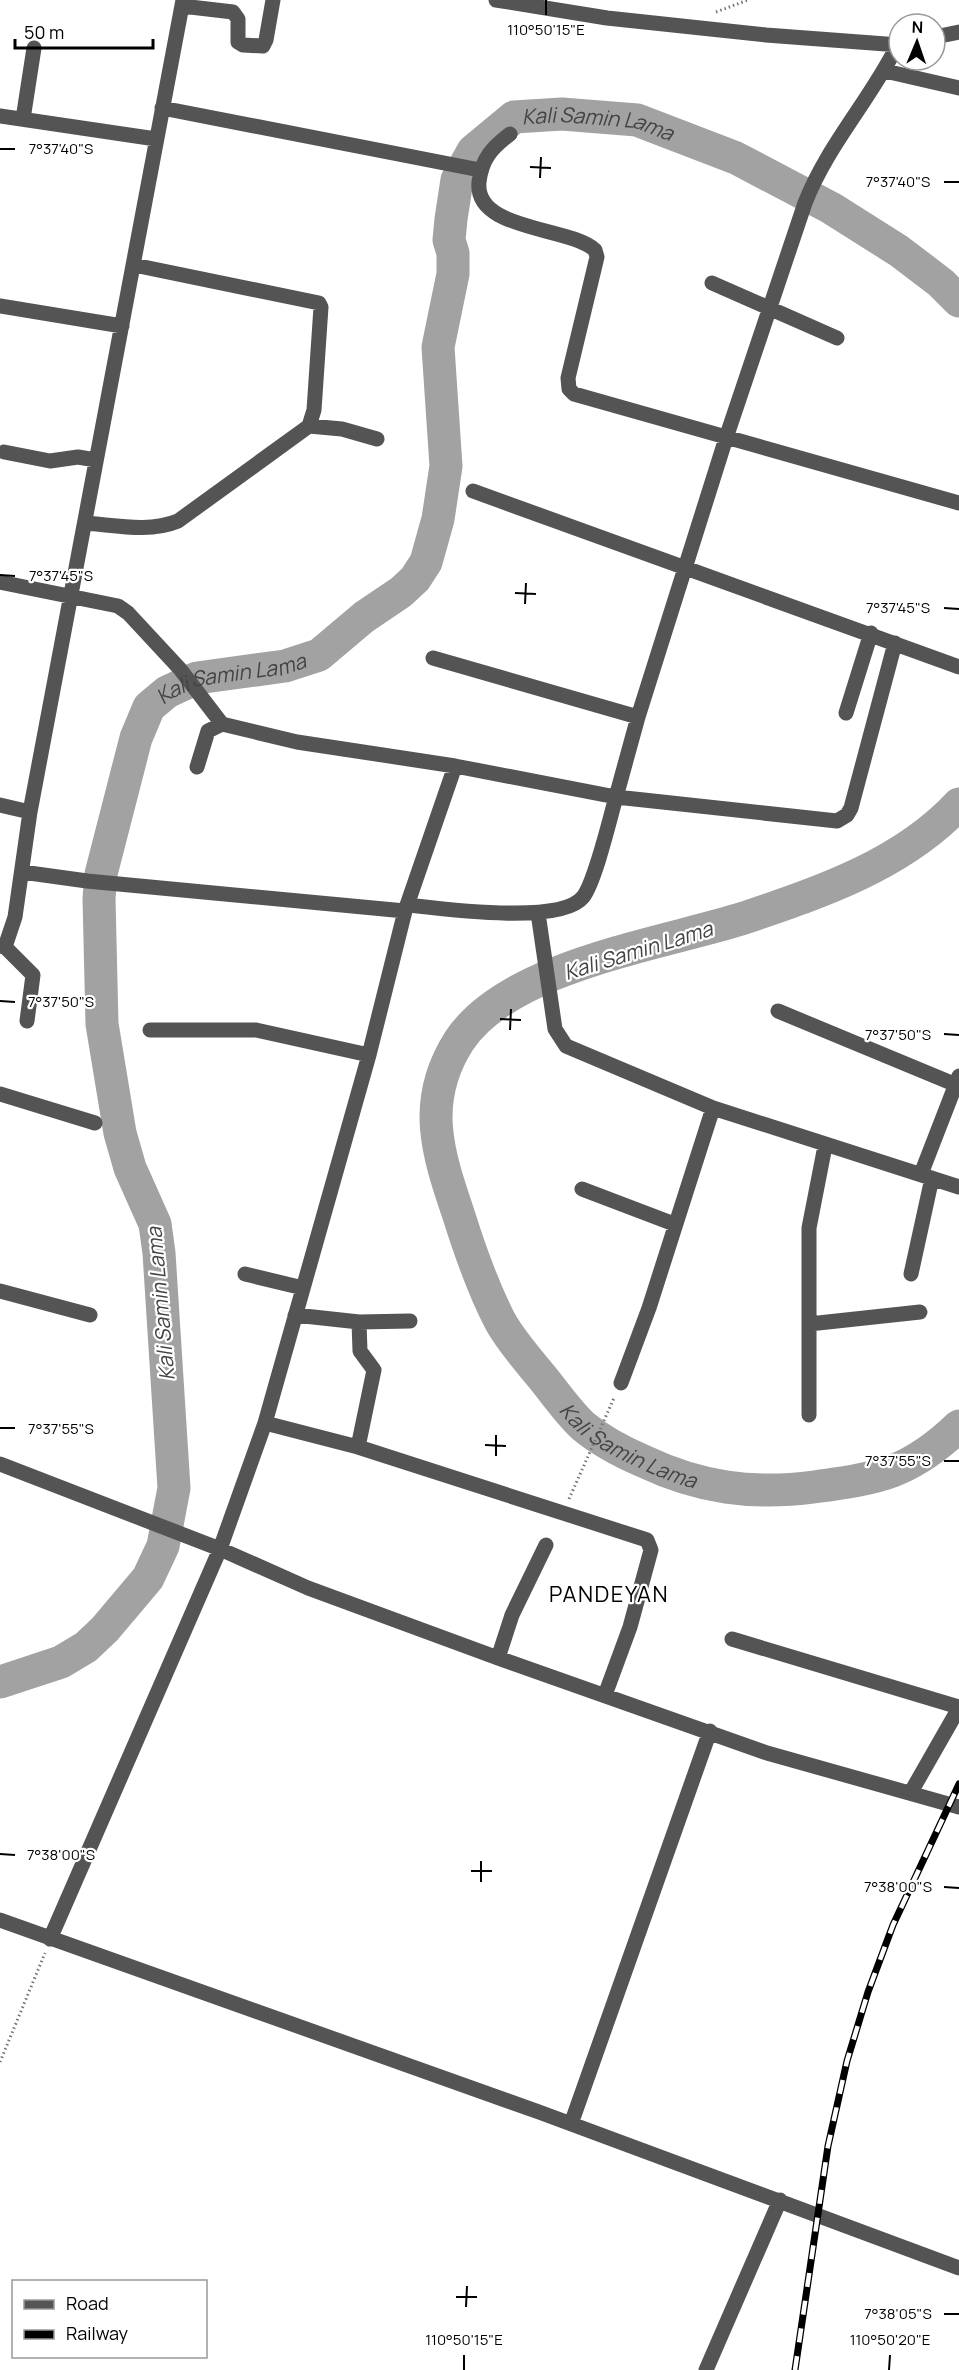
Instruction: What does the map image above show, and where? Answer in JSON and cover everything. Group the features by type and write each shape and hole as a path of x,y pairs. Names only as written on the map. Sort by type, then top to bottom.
{"street":[{"path":"27,1021 33,975 3,946 12,930 30,812 183,3 233,12 238,20 238,42 257,46 263,45 266,40 273,0"},
{"path":"496,0 607,18 766,35 887,44"},
{"path":"23,118 34,48"},
{"path":"22,872 87,881 470,913 538,913 572,906 585,896 638,717 726,438 806,203 815,179 887,67"},
{"path":"885,71 959,88"},
{"path":"162,108 470,168"},
{"path":"0,116 156,139"},
{"path":"470,168 510,134"},
{"path":"470,168 487,208 508,220 564,235 595,250 597,257 568,378 569,389 580,398 959,503"},
{"path":"85,523 142,528 168,526 178,522 309,426 314,410 321,307 319,303 134,265"},
{"path":"712,284 837,338"},
{"path":"0,306 122,326"},
{"path":"309,426 342,429 377,439"},
{"path":"4,452 50,461 78,457 96,460"},
{"path":"473,491 871,633 959,667"},
{"path":"0,582 106,602 128,613 180,669 222,724 297,742 455,766 616,797 837,821 843,819 851,808 896,643"},
{"path":"846,713 871,633"},
{"path":"433,658 638,717"},
{"path":"197,767 208,731 222,724"},
{"path":"50,1939 220,1549 265,1423 369,1055 407,908 455,766"},
{"path":"0,805 30,812"},
{"path":"538,913 556,1034 566,1046 713,1108 825,1146 959,1187"},
{"path":"778,1011 958,1082 927,1176 911,1274"},
{"path":"150,1030 256,1030 369,1055"},
{"path":"0,1094 96,1123"},
{"path":"621,1383 649,1308 713,1108"},
{"path":"809,1414 809,1221 825,1146"},
{"path":"582,1189 674,1224"},
{"path":"245,1275 303,1288"},
{"path":"0,1291 90,1315"},
{"path":"809,1324 920,1312"},
{"path":"295,1315 359,1322 411,1321"},
{"path":"358,1447 374,1370 360,1351 359,1322"},
{"path":"265,1423 358,1447 562,1514 642,1536 651,1546 630,1627 605,1695"},
{"path":"0,1464 220,1549 308,1588 498,1658 767,1753 959,1807"},
{"path":"498,1658 512,1615 546,1545"},
{"path":"732,1639 959,1707 911,1792"},
{"path":"571,2124 710,1731"},
{"path":"0,1920 571,2124 959,2268"},
{"path":"706,2370 780,2200"}],"path":[{"path":"562,1514 621,1383"},
{"path":"0,2062 50,1939"}],"waterway":[{"name":"Kali Samin Lama","path":"0,1682 61,1662 86,1647 105,1629 148,1578 163,1546 174,1488 159,1253 155,1224 130,1168 120,1133 102,1024 99,898 101,874 136,738 149,707 167,692 197,678 285,666 319,655 364,617 401,592 415,579 426,562 438,519 446,466 438,347 453,274 453,253 449,240 451,219 457,180 473,151 514,117 562,114 637,120 736,158 831,208 899,251 941,283 959,301"},
{"name":"Kali Samin Lama","path":"959,804 912,844 886,860 831,887 744,918 589,961 549,976 513,994 482,1015 459,1041 447,1063 436,1107 436,1128 445,1171 477,1269 500,1321 509,1336 572,1415 604,1441 627,1454 685,1478 727,1487 769,1490 814,1487 858,1480 893,1471 925,1454 959,1426"}],"railway":[{"path":"795,2370 828,2146 847,2061 868,1992 893,1925 959,1784"}],"district":[{"name":"PANDEYAN","path":"609,1594"}]}
